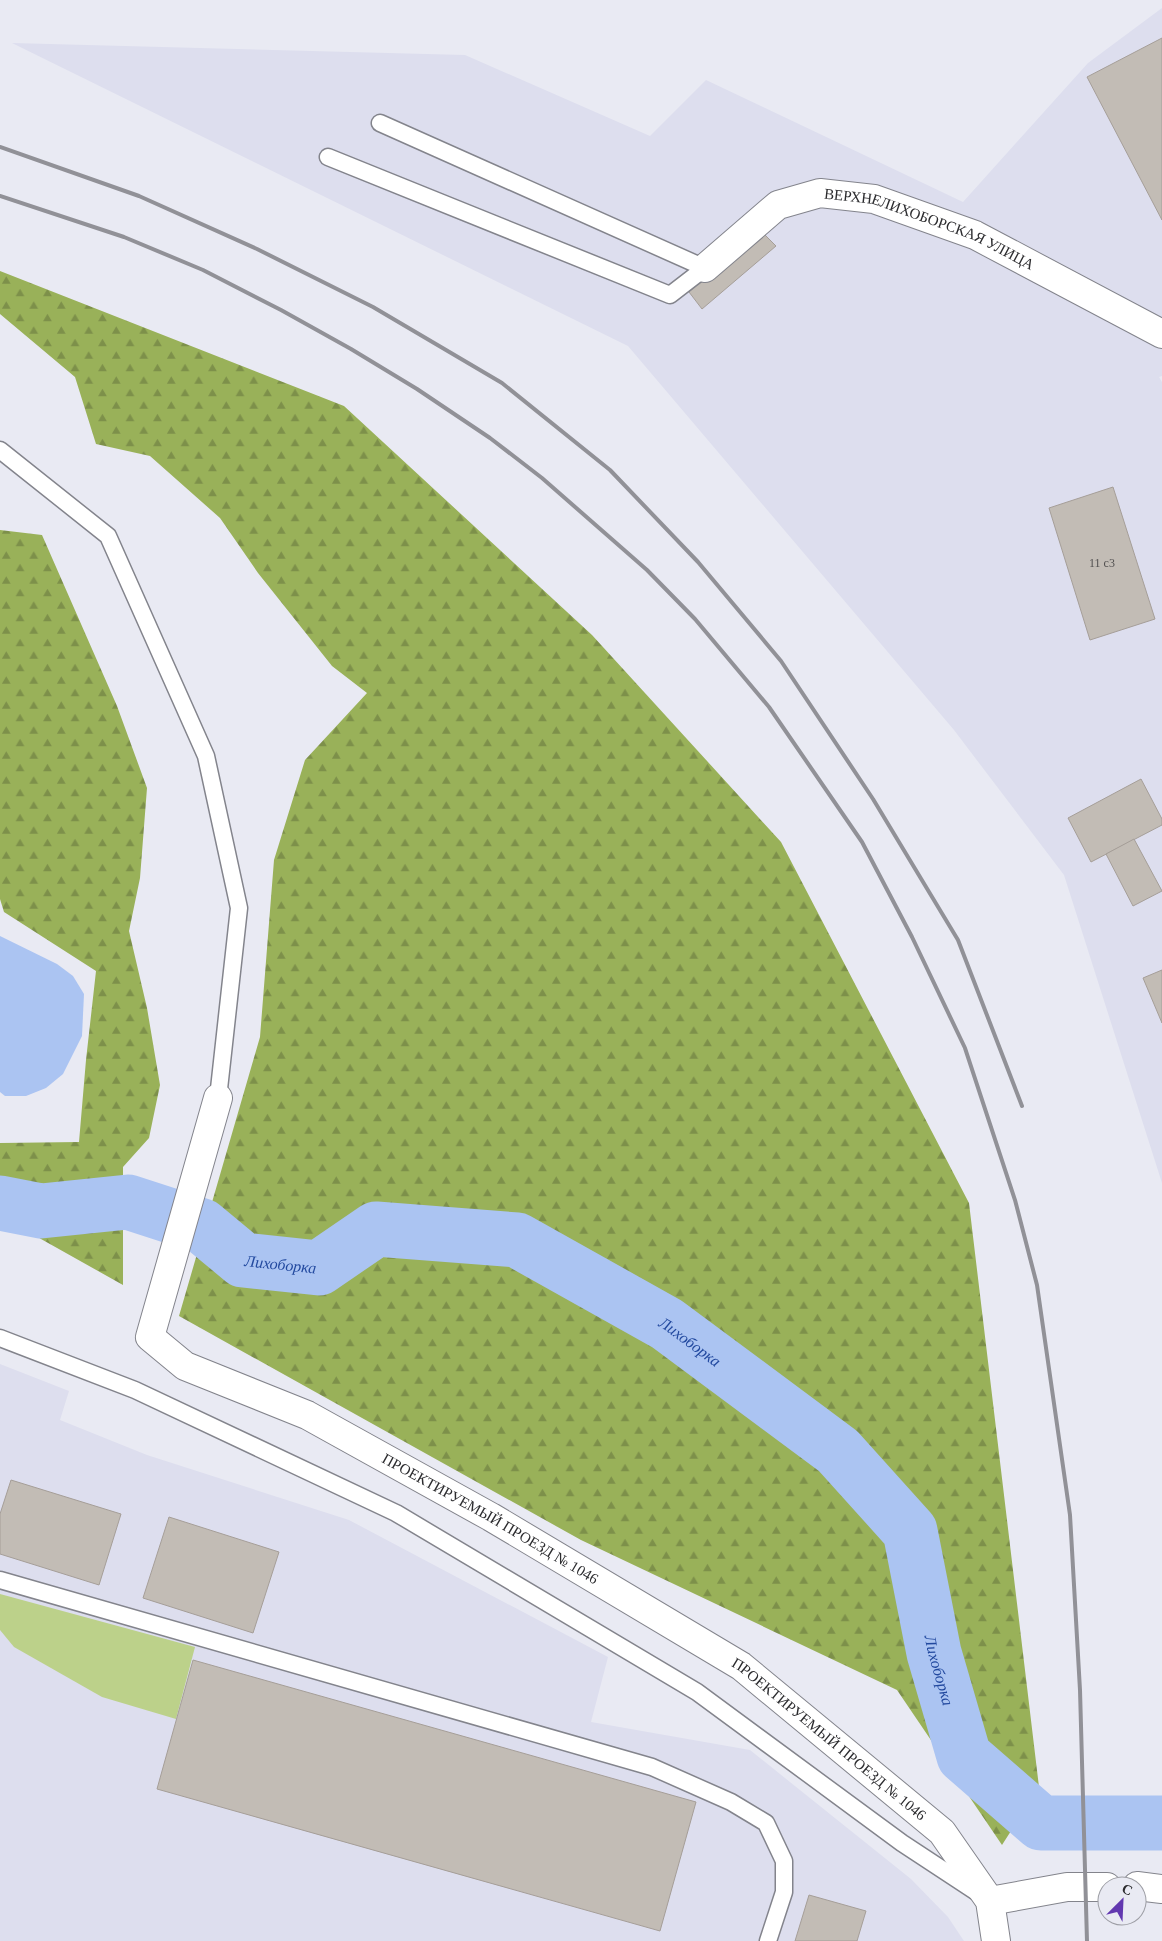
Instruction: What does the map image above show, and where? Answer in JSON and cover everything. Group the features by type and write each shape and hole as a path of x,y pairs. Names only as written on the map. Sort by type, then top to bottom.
{"street":[{"name":"ВЕРХНЕЛИХОБОРСКАЯ УЛИЦА","path":"705,268 778,205 820,193 874,199 975,235 1162,334"},
{"name":"ПРОЕКТИРУЕМЫЙ ПРОЕЗД № 1046","path":"218,1098 150,1337 185,1366 307,1415 491,1518 741,1666 942,1832 990,1901"},
{"path":"996,1941 990,1901 1066,1887 1097,1887"},
{"path":"1147,1887 1162,1889"}],"lane":[{"path":"328,158 670,295 705,268 380,122"},
{"path":"0,450 108,536 206,756 239,908 218,1098"},
{"path":"0,1338 135,1390 396,1513 697,1692 902,1842 990,1901"},
{"path":"0,1580 652,1767 731,1802 766,1823 784,1861 784,1892 768,1941"}],"shaded area":[{"path":"1162,8 1162,376 1159,377 1162,382 1162,1183 1064,875 954,730 628,346 12,43 465,55 650,136 706,80 963,202 1088,63"},
{"path":"0,1364 69,1391 60,1420 147,1455 349,1520 608,1657 591,1722 750,1750 911,1879 948,1917 964,1941 0,1941"}],"green space":[{"path":"0,271 344,406 592,635 781,842 969,1203 1039,1787 1002,1845 897,1690 581,1540 179,1316 260,1037 274,860 305,760 367,693 332,666 258,573 220,518 150,456 96,444 75,377 0,314"},
{"path":"0,530 42,535 117,706 147,788 140,878 129,931 147,1008 160,1085 149,1138 123,1167 123,1285 0,1216 0,1143 79,1142 96,971 4,912 0,899"},
{"path":"0,1594 195,1647 176,1719 102,1697 14,1647 0,1630"}],"water":[{"path":"0,936 57,964 73,976 84,994 82,1036 63,1074 46,1088 26,1096 5,1096 0,1092"}],"building":[{"path":"1162,38 1162,220 1087,77"},
{"path":"760,230 776,246 702,309 689,292"},
{"path":"1113,487 1155,619 1090,640 1049,508"},
{"path":"1141,779 1162,819 1162,825 1091,862 1068,818"},
{"path":"1134,839 1162,891 1133,906 1106,854"},
{"path":"1162,970 1162,1023 1143,978"},
{"path":"11,1480 121,1514 99,1585 0,1554 0,1514"},
{"path":"169,1517 279,1552 253,1633 143,1598"},
{"path":"193,1660 696,1802 660,1931 157,1789"},
{"path":"809,1895 866,1911 857,1941 795,1941"}],"waterway":[{"name":"Лихоборка","path":"0,1203 41,1211 128,1202 202,1226 243,1260 319,1268 376,1229 517,1240 667,1324 838,1451 910,1531 934,1653 964,1756 1041,1823 1162,1823"}],"railway":[{"path":"0,147 139,196 257,249 373,307 502,383 610,470 698,562 781,661 873,799 958,940 1022,1106"},
{"path":"0,196 124,237 203,270 351,349 417,389 490,438 542,478 647,570 695,619 769,707 862,842 912,937 965,1048 1015,1200 1037,1285 1070,1515 1080,1690 1087,1941"}]}
